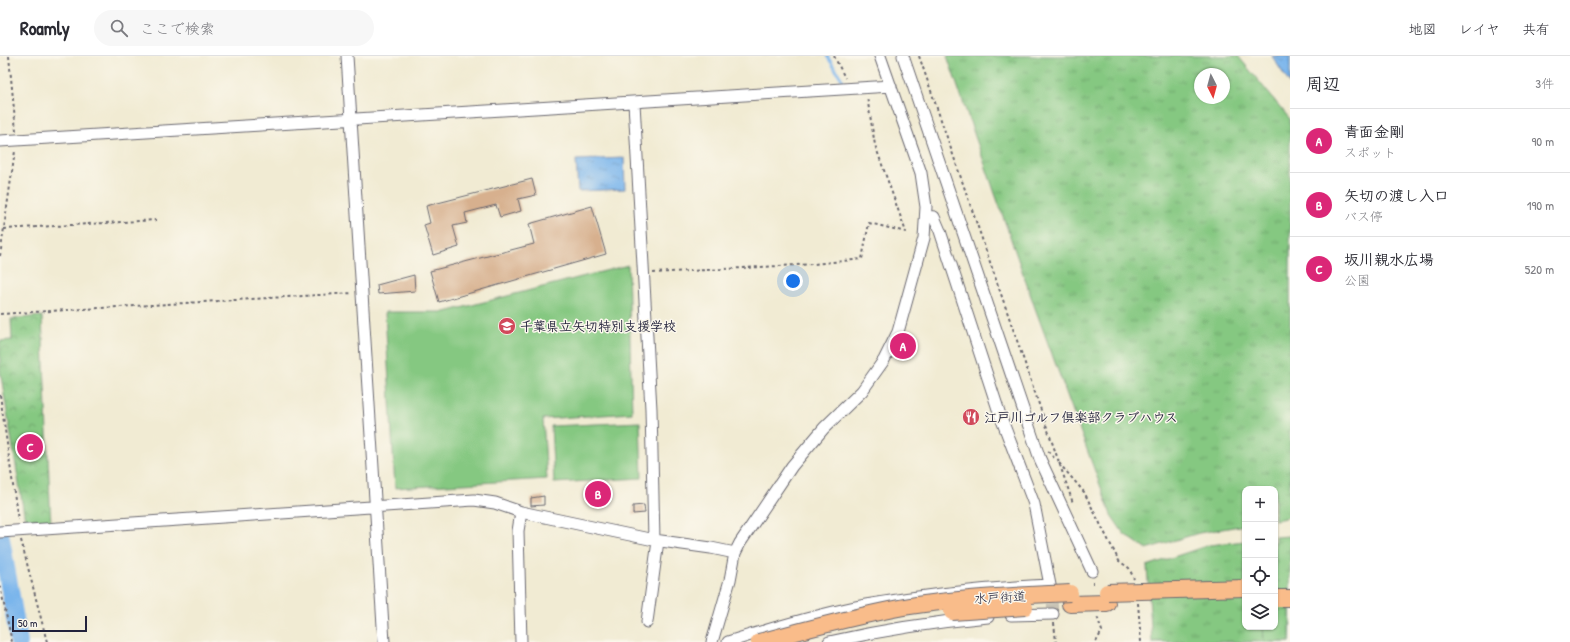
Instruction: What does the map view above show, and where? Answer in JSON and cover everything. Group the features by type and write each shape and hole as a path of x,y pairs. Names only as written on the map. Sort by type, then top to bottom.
{"highway":[{"path":"1278,588 1290,587"},
{"name":"水戸街道","path":"1103,602 1242,588"},
{"name":"水戸街道","path":"759,642 836,621 904,607 976,598 1070,599 1103,602 1242,599"},
{"path":"1278,598 1290,598"},
{"name":"水戸街道","path":"797,642 839,630 907,617 1070,599"}],"street":[{"path":"347,56 384,642"},
{"path":"712,642 730,580 735,553 752,524 792,466 824,428 862,391 891,348 898,332 924,238 926,216 925,197 921,173 880,56"},
{"path":"903,56 1038,453 1092,571"},
{"path":"1,141 891,86"},
{"path":"634,103 651,409 656,540 646,622"},
{"path":"728,642 793,623 865,606 938,593 1004,587 1050,585 1034,504 1000,415 938,225 934,217 926,216"},
{"path":"0,532 376,508 474,500 495,503 521,512 656,540 735,553"},
{"path":"521,512 518,531 521,642"},
{"path":"829,642 891,629 938,622 1053,614"}],"path":[{"path":"0,256 17,140 8,56"},
{"path":"834,56 851,88"},
{"path":"919,56 1058,461 1084,492 1119,560 1129,568 1135,581"},
{"path":"644,273 814,264 862,259 869,223 906,232 875,145 866,88"},
{"path":"4,229 156,220"},
{"path":"0,314 362,293"},
{"path":"0,586 12,642"},
{"path":"1137,597 1142,642"},
{"path":"1096,642 1102,631 1103,602"},
{"path":"1053,614 1056,642"}],"green space":[{"path":"947,56 1238,56 1290,119 1290,517 1278,519 1278,486 1242,486 1242,526 1199,533 1146,549 1124,534 1111,515 1035,308"},
{"path":"628,265 632,413 543,419 547,479 395,488 385,312 445,312"},
{"path":"42,316 51,525 26,526 0,370 0,341 12,340 11,319"},
{"path":"640,422 642,478 554,483 551,426"},
{"path":"1290,536 1290,642 1152,642 1147,566 1209,545 1242,541 1242,630 1278,630 1278,537"},
{"path":"1278,610 1290,610 1290,642 1264,642 1263,630 1278,630"}],"water":[{"path":"1272,56 1290,56 1290,84"},
{"path":"624,158 625,189 578,191 576,160"}],"building":[{"path":"532,179 536,195 518,199 521,211 500,217 496,205 465,213 467,223 453,226 459,247 433,255 424,225 430,223 426,206"},
{"path":"592,206 606,254 439,302 430,271 534,244 529,224"},
{"path":"414,275 415,291 378,294 377,285"},
{"path":"544,496 544,505 531,506 531,498"},
{"path":"644,505 645,513 633,514 633,506"}],"waterway":[{"path":"827,56 845,84"},
{"path":"0,533 19,642"}],"tunnel":[{"path":"1051,587 1053,614"}],"place":[{"name":"千葉県立矢切特別支援学校","path":"507,326"},
{"name":"青面金剛","path":"903,346"},
{"name":"江戸川ゴルフ倶楽部クラブハウス","path":"971,417"},
{"name":"坂川親水広場","path":"30,447"},
{"name":"矢切の渡し入口","path":"598,494"}]}
